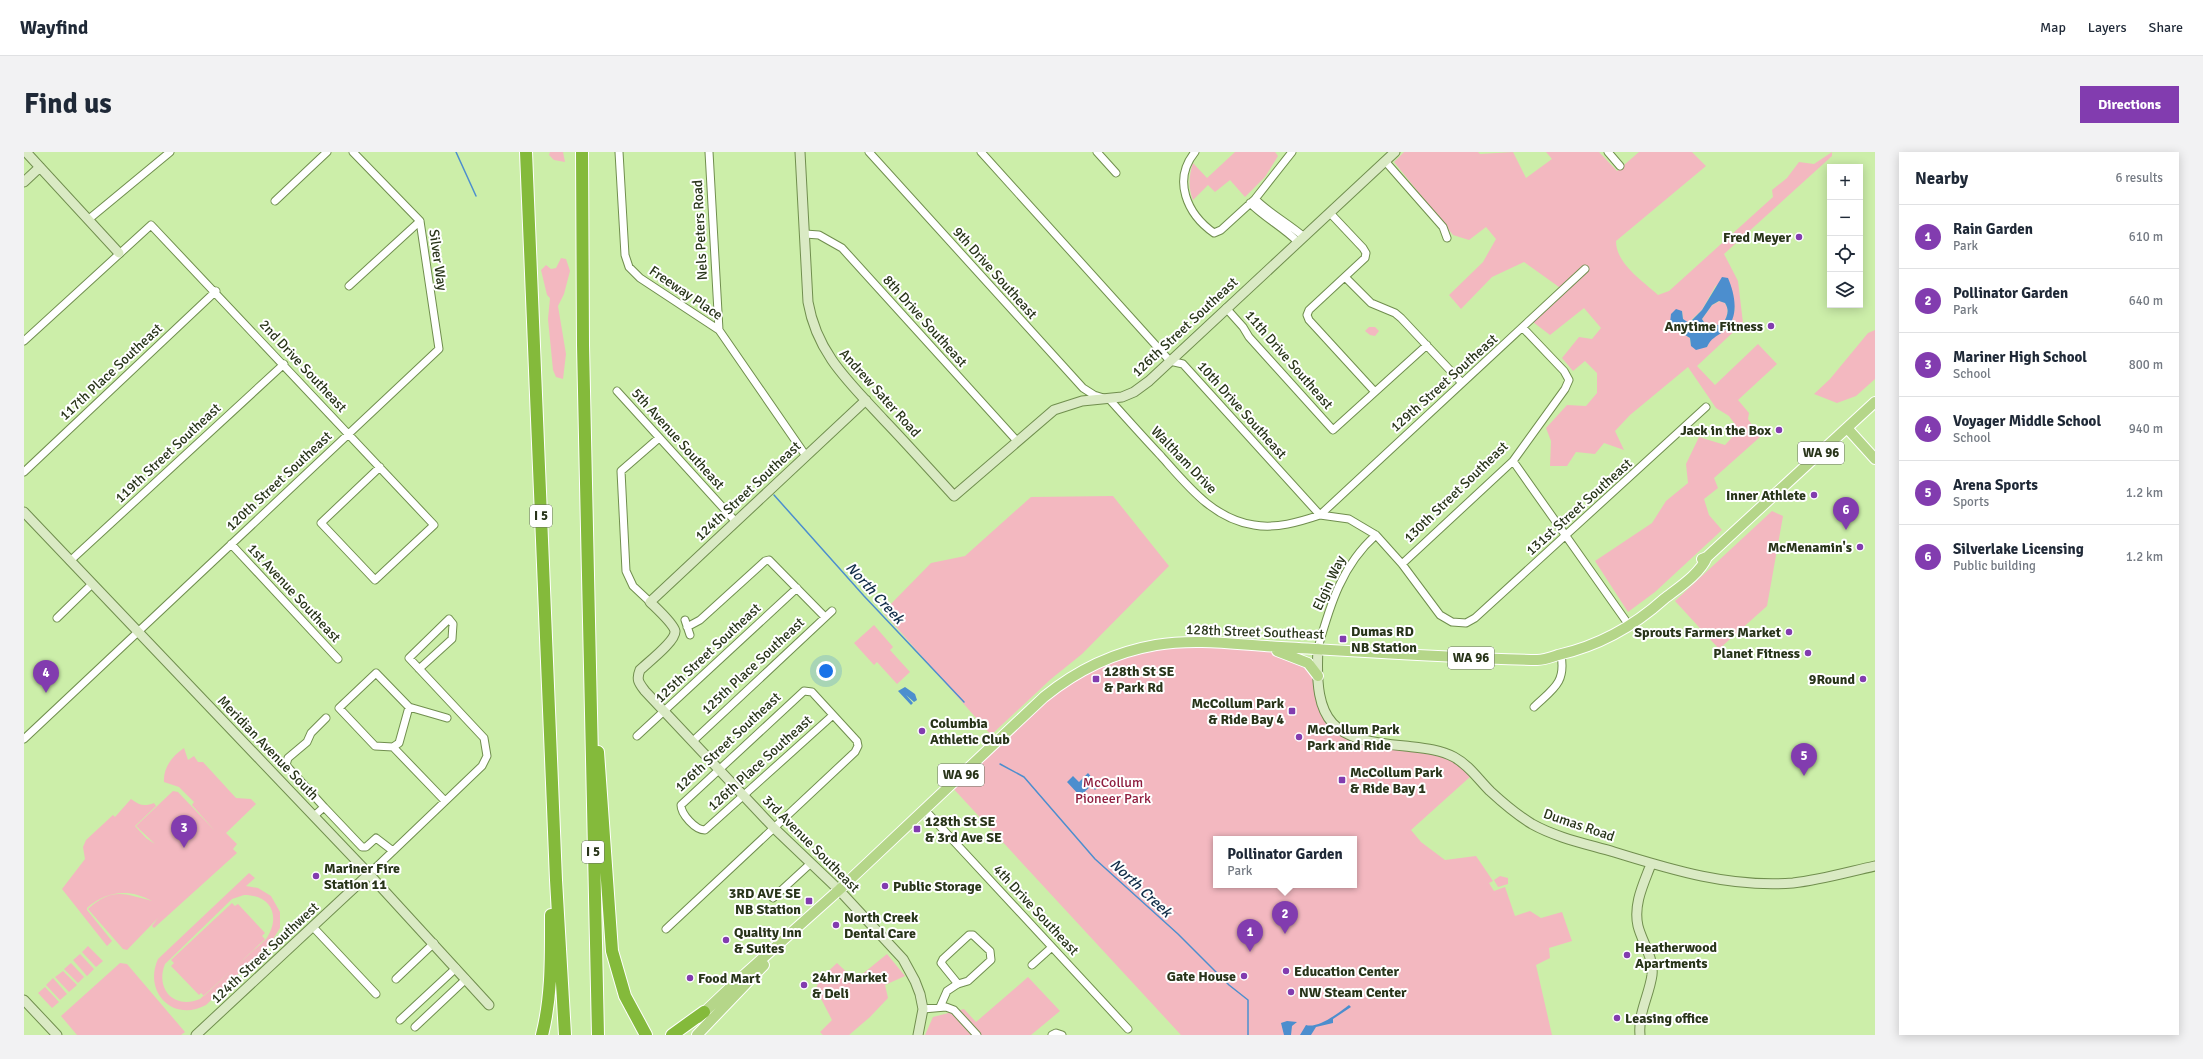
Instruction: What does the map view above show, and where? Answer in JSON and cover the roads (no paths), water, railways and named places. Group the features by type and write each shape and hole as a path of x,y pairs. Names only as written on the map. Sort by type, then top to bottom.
{"highway":[{"name":"I 5","path":"526,152 556,880 565,1035"},
{"name":"I 5","path":"582,152 583,345 598,1035"},
{"path":"590,669 602,784 612,951 622,988 646,1033"},
{"path":"542,1035 548,1003 551,971 550,900 556,880"},
{"path":"672,1035 704,1012"}],"main road":[{"name":"WA 96","path":"1707,557 1700,559 1664,592 1626,621 1595,637 1560,648 1535,653 1530,658 1537,660 1561,655 1599,641 1629,626 1676,590 1704,564 1707,557 1875,402"},
{"path":"1847,428 1875,459"},
{"name":"128th Street Southeast","path":"681,1035 764,956 839,890 1044,697 1087,669 1130,651 1157,645 1211,642 1487,659 1530,658"},
{"path":"1259,645 1303,660 1313,667 1318,676"},
{"name":"128th Street Southeast","path":"696,1035 739,989 831,901 839,890"},
{"path":"739,989 742,981 761,963 764,956"}],"street":[{"path":"24,341 119,253 26,152"},
{"path":"89,219 170,152"},
{"path":"275,201 327,152"},
{"name":"Silver Way","path":"354,152 420,221 439,349"},
{"name":"Freeway Place","path":"619,152 624,254 629,267 650,285 719,330 806,456"},
{"name":"Nels Peters Road","path":"710,152 719,330"},
{"name":"Andrew Sater Road","path":"800,152 808,302 811,320 828,356 954,496"},
{"name":"9th Drive Southeast","path":"869,152 1083,388 1094,396 1110,400"},
{"name":"10th Drive Southeast","path":"981,152 1170,361 1183,364 1320,514"},
{"path":"1097,152 1116,173"},
{"path":"1193,154 1183,177 1186,199 1192,210 1214,233 1221,230 1252,201 1292,152"},
{"name":"126th Street Southeast","path":"954,496 1054,410 1082,402 1110,400 1134,392 1170,361 1395,152"},
{"path":"1608,152 1620,166"},
{"path":"1385,161 1443,227 1447,238"},
{"path":"24,182 40,167"},
{"path":"1252,201 1265,217 1301,239"},
{"path":"1330,213 1366,253 1365,258 1309,310 1307,315 1309,320 1375,392 1427,345"},
{"path":"349,286 420,221"},
{"name":"2nd Drive Southeast","path":"119,253 151,225 284,364 349,434 380,467 434,525 375,580 321,523 380,467"},
{"name":"8th Drive Southeast","path":"805,234 819,235 842,248 1017,441"},
{"name":"129th Street Southeast","path":"1320,514 1523,328 1585,269"},
{"path":"1345,277 1370,303 1395,313 1401,318 1462,383"},
{"name":"117th Place Southeast","path":"24,472 216,292"},
{"name":"11th Drive Southeast","path":"1226,308 1243,327 1249,337 1333,430 1375,392"},
{"name":"130th Street Southeast","path":"1402,564 1513,461 1566,389 1569,380 1564,371 1523,328"},
{"name":"120th Street Southeast","path":"24,739 439,349"},
{"name":"119th Street Southeast","path":"70,561 284,364"},
{"name":"5th Avenue Southeast","path":"617,391 736,522"},
{"name":"124th Street Southeast","path":"650,602 866,400"},
{"name":"Waltham Drive","path":"1110,400 1192,490 1207,504 1222,513 1236,520 1255,526 1281,525 1320,514"},
{"name":"131st Street Southeast","path":"1402,564 1440,615 1452,622 1466,623 1475,618 1706,407"},
{"path":"650,602 634,586 626,571 621,471 659,438"},
{"path":"1513,461 1567,535 1626,621"},
{"name":"Meridian Avenue South","path":"24,512 369,874 434,943 489,1005"},
{"path":"1320,514 1349,519 1376,535 1402,564"},
{"name":"Elgin Way","path":"1318,648 1329,609 1349,565 1360,549 1376,535"},
{"name":"1st Avenue Southeast","path":"231,544 338,659"},
{"path":"690,635 686,624 700,620 765,561 770,560 825,618"},
{"path":"57,618 92,584"},
{"name":"125th Street Southeast","path":"637,736 797,588"},
{"name":"3rd Avenue Southeast","path":"650,602 675,630 671,641 640,670 637,677 639,683 774,828 839,890 903,959 916,981 923,1009"},
{"name":"125th Place Southeast","path":"692,741 832,611"},
{"path":"369,874 482,766 487,756 484,738 419,669 409,658 449,619 453,624 452,639 419,669"},
{"name":"Dumas Road","path":"1318,648 1319,691 1326,714 1334,725 1348,735 1369,743 1433,750 1453,756 1472,771 1502,802 1533,824 1559,835 1691,875 1746,883 1794,883 1875,866"},
{"path":"1534,706 1557,685 1564,669 1561,655"},
{"path":"409,707 399,743 393,747 375,746 339,708 376,673 409,707 447,718"},
{"name":"126th Street Southeast","path":"705,830 698,828 683,813 682,805 804,691 812,692 833,716"},
{"path":"666,929 855,752 858,746 857,741 833,716"},
{"name":"126th Place Southeast","path":"705,830 833,716"},
{"path":"326,718 311,733 306,742 288,758 286,765 362,847 366,848 376,838 393,851"},
{"path":"393,747 445,801"},
{"path":"314,816 324,806"},
{"name":"4th Drive Southeast","path":"924,809 1128,1029"},
{"path":"773,898 811,863"},
{"path":"1640,1035 1642,1007 1652,974 1650,959 1638,925 1637,905 1651,864"},
{"name":"124th Street Southwest","path":"196,1035 369,874"},
{"path":"313,926 376,994"},
{"path":"940,1007 947,991 958,984 968,981 991,960 990,951 973,935 969,935 943,959 941,963 958,984"},
{"path":"396,979 434,943"},
{"path":"1032,965 1052,947"},
{"path":"400,1020 456,968"},
{"path":"415,1027 466,979"},
{"path":"24,1000 57,1035"},
{"path":"918,1035 923,1009 940,1007 946,1007 954,1010 977,1035"},
{"path":"1052,1035 1056,1033 1062,1035"}],"water":[{"path":"1722,277 1728,278 1733,291 1735,306 1729,326 1712,340 1707,347 1696,350 1691,346 1690,338 1675,329 1670,323 1671,314 1676,309 1682,311 1683,319 1689,323 1702,310","holes":["1719,301 1725,303 1728,311 1723,324 1707,327 1702,319 1712,305"]},
{"path":"905,687 915,694 917,700 914,702 906,695 913,703 911,705 898,691"},
{"path":"1088,773 1099,786 1095,790 1091,786 1080,796 1067,782 1073,776 1079,782"},
{"path":"1349,1005 1351,1007 1333,1019 1333,1023 1316,1027 1311,1035 1300,1035 1306,1025 1317,1025"},
{"path":"1287,1021 1297,1022 1292,1026 1291,1035 1284,1035 1281,1023"}],"waterway":[{"name":"North Creek","path":"456,152 476,196"},
{"name":"North Creek","path":"774,495 864,596 964,702"},
{"name":"North Creek","path":"1000,764 1024,777 1095,859 1178,934 1229,985 1248,1000 1248,1035"}],"place":[{"name":"Fred Meyer","path":"1799,237"},
{"name":"Anytime Fitness","path":"1771,326"},
{"name":"Jack in the Box","path":"1779,430"},
{"name":"Inner Athlete","path":"1814,495"},
{"name":"Silverlake Licensing","path":"1846,530"},
{"name":"McMenamin's","path":"1860,547"},
{"name":"Sprouts Farmers Market","path":"1789,632"},
{"name":"Dumas RD NB Station","path":"1343,639"},
{"name":"Planet Fitness","path":"1808,653"},
{"name":"128th St SE & Park Rd","path":"1096,679"},
{"name":"9Round","path":"1863,679"},
{"name":"Voyager Middle School","path":"46,693"},
{"name":"McCollum Park & Ride Bay 4","path":"1292,711"},
{"name":"Columbia Athletic Club","path":"922,731"},
{"name":"McCollum Park Park and Ride","path":"1299,737"},
{"name":"Arena Sports","path":"1804,776"},
{"name":"McCollum Park & Ride Bay 1","path":"1342,780"},
{"name":"128th St SE & 3rd Ave SE","path":"917,829"},
{"name":"Mariner High School","path":"184,848"},
{"name":"Mariner Fire Station 11","path":"316,876"},
{"name":"Public Storage","path":"885,886"},
{"name":"3RD AVE SE NB Station","path":"809,901"},
{"name":"North Creek Dental Care","path":"836,925"},
{"name":"Pollinator Garden","path":"1285,934"},
{"name":"Quality Inn & Suites","path":"726,940"},
{"name":"Rain Garden","path":"1250,952"},
{"name":"Heatherwood Apartments","path":"1627,955"},
{"name":"Education Center","path":"1286,971"},
{"name":"Gate House","path":"1244,976"},
{"name":"Food Mart","path":"690,978"},
{"name":"24hr Market & Deli","path":"804,985"},
{"name":"NW Steam Center","path":"1291,992"},
{"name":"Leasing office","path":"1617,1018"}],"park label":[{"name":"McCollum Pioneer Park","path":"1113,790"}]}
